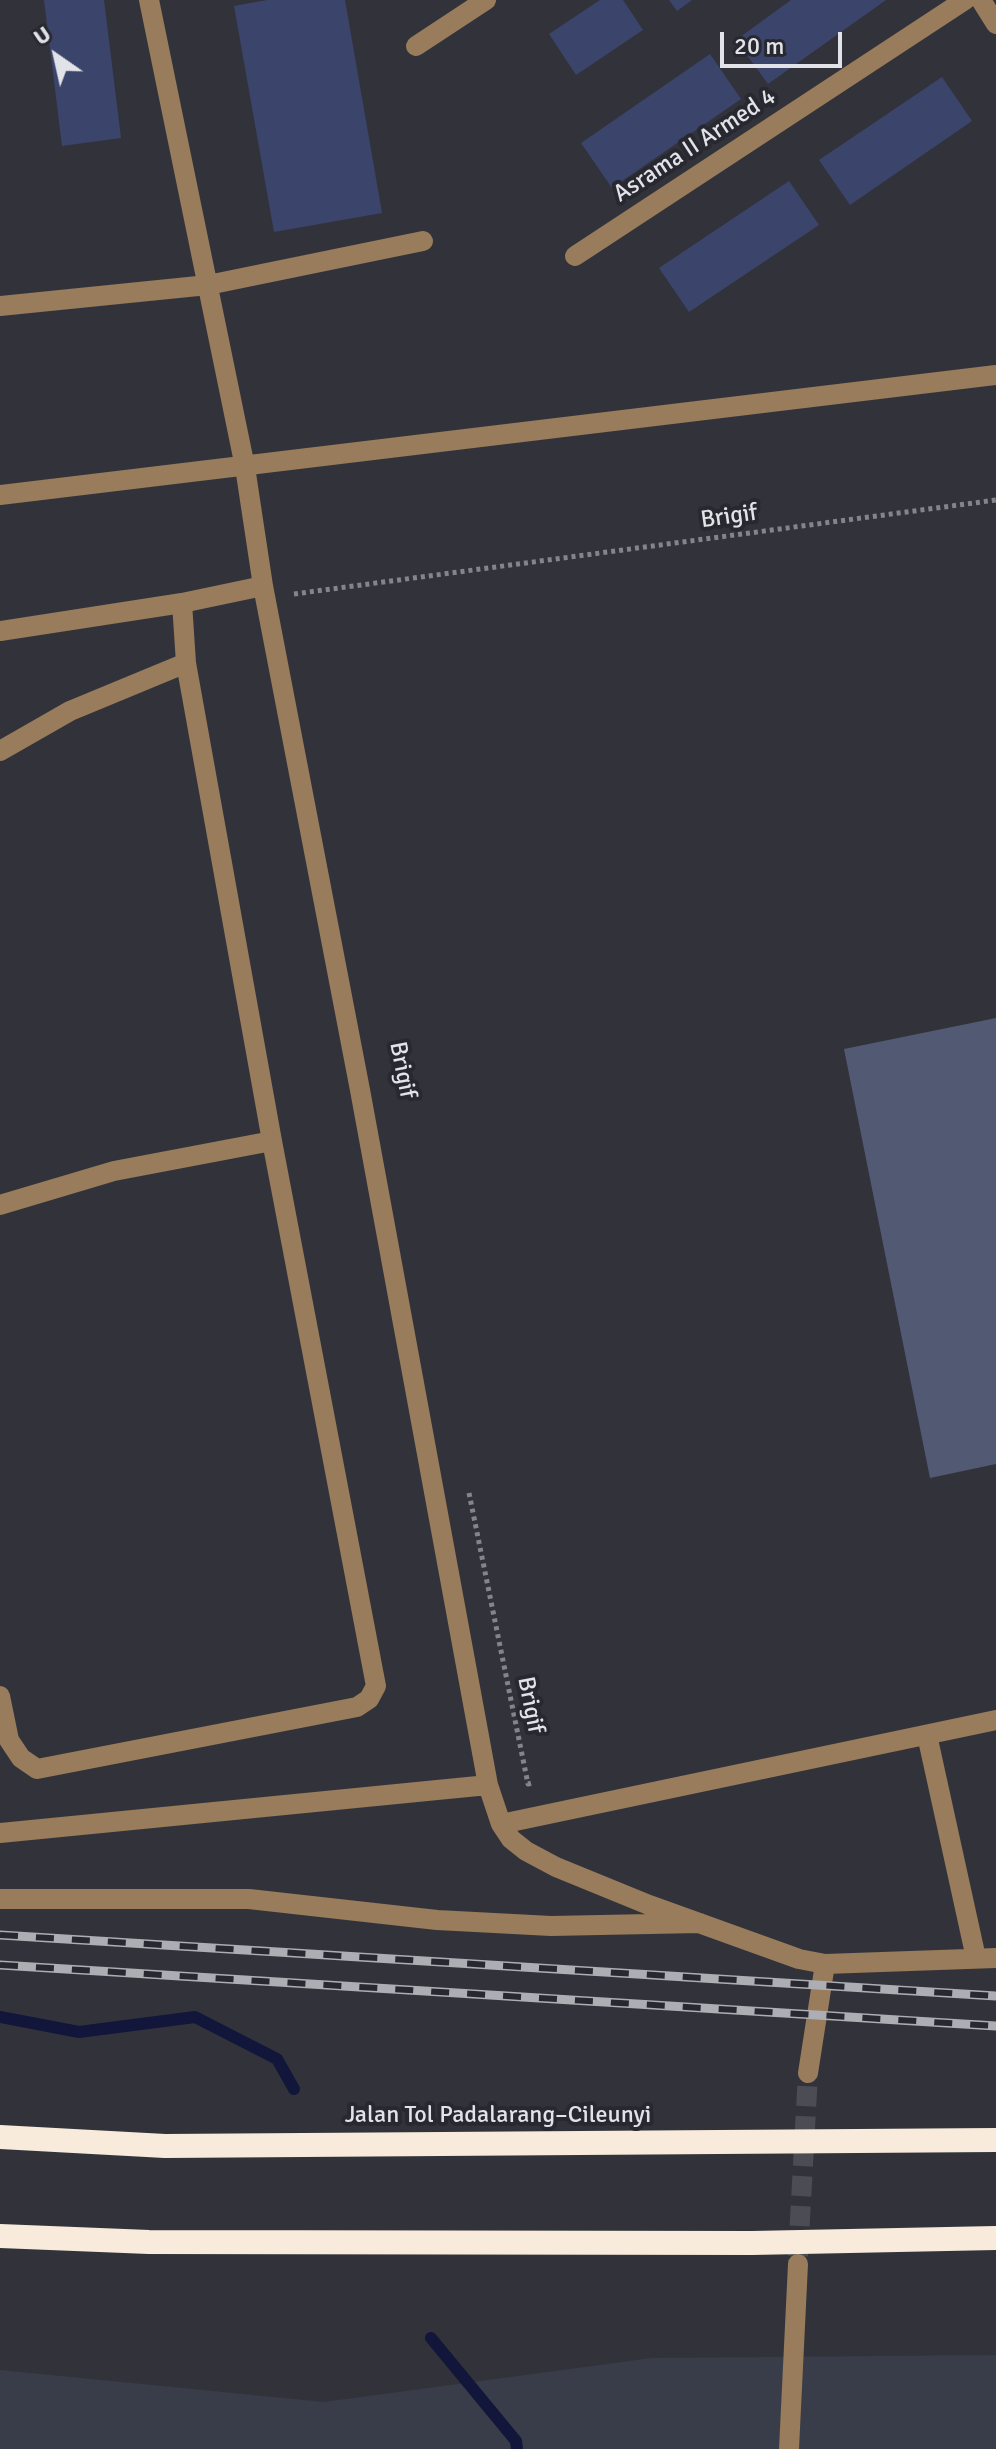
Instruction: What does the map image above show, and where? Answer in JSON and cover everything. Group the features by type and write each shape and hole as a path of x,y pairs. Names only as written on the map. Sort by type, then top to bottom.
{"highway":[{"name":"Jalan Tol Padalarang–Cileunyi","path":"0,2137 165,2146 996,2140"},
{"path":"0,2236 149,2242 736,2243 996,2238"}],"street":[{"path":"149,0 245,467 263,586 488,1785 501,1824 511,1839 526,1851 556,1867 799,1959 825,1964 986,1958 927,1735"},
{"path":"416,46 486,0"},
{"name":"Asrama II Armed 4","path":"575,256 965,0"},
{"path":"981,0 996,24"},
{"path":"0,306 208,285 423,241"},
{"path":"0,495 996,375"},
{"path":"0,631 182,603 263,586"},
{"path":"0,1696 9,1740 21,1758 37,1769 357,1707 369,1699 376,1686 272,1141 186,663 182,603"},
{"path":"0,751 70,711 186,663"},
{"path":"0,1205 114,1171 272,1141"},
{"path":"501,1824 996,1720"},
{"path":"0,1833 488,1785"},
{"path":"0,1899 249,1899 463,1921 551,1926 700,1923"},
{"path":"808,2073 825,1964"},
{"path":"789,2449 798,2264"}],"path":[{"name":"Brigif","path":"288,595 996,500"},
{"name":"Brigif","path":"468,1487 528,1784 543,1781"}],"shaded area":[{"path":"996,1018 996,1464 930,1478 844,1049"},
{"path":"996,2355 996,2449 0,2449 0,2370 324,2402 652,2358"}],"building":[{"path":"44,0 104,0 121,138 62,146"},
{"path":"267,0 345,0 382,213 274,232 234,6"},
{"path":"600,0 623,0 643,30 576,75 549,34"},
{"path":"669,0 692,0 677,11"},
{"path":"791,0 886,0 768,84 736,40"},
{"path":"710,54 741,99 612,188 581,143"},
{"path":"942,77 972,121 850,205 819,160"},
{"path":"789,181 819,225 689,312 659,268"}],"waterway":[{"path":"0,2017 79,2032 195,2017 277,2059 294,2089"},
{"path":"431,2338 516,2441 517,2449"}],"tunnel":[{"path":"798,2256 808,2073"}],"railway":[{"path":"0,1935 996,1996"},
{"path":"0,1965 996,2026"}]}
